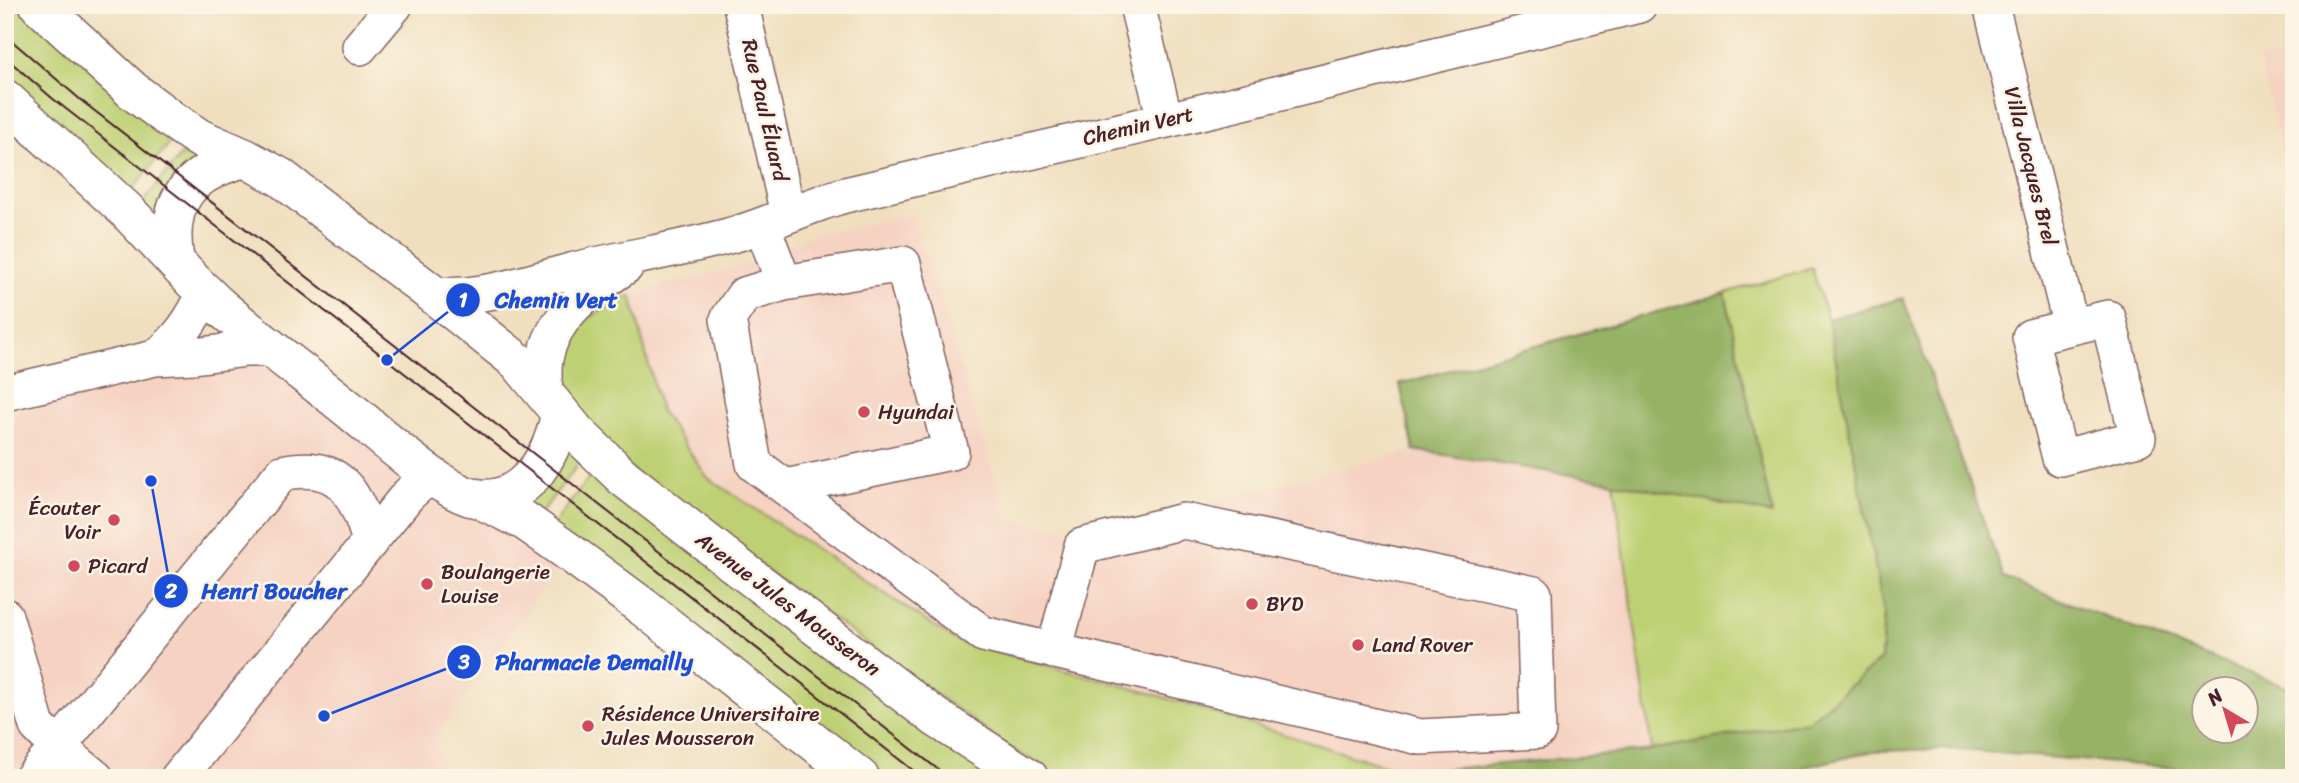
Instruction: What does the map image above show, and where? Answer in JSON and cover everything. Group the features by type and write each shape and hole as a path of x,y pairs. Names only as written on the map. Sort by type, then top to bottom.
{"main road":[{"path":"38,5 134,91 169,118 199,138 246,158"},
{"path":"5,99 117,201 205,293 434,477 463,495 489,498 510,492 533,475 550,451 557,431 553,403"},
{"path":"175,262 171,227 181,198 190,186 208,172 225,163 246,158"},
{"name":"Avenue Jules Mousseron","path":"246,158 291,184 512,356 609,464 742,570 946,725 1029,778"},
{"path":"477,498 525,521 573,555 860,778"}],"street":[{"path":"360,47 395,5"},
{"name":"Rue Paul Éluard","path":"741,5 784,283"},
{"path":"1137,5 1165,120"},
{"name":"Chemin Vert","path":"434,295 456,297 499,291 579,269 718,238 845,195 1639,5"},
{"name":"Villa Jacques Brel","path":"1991,5 2071,327"},
{"name":"Chemin Vert","path":"553,403 545,358 563,319 586,293 640,256"},
{"path":"785,487 951,452 903,264 784,283 744,295 727,319 754,464 983,634 1054,651 1420,737 1538,731 1534,594 1184,521 1082,546 1054,651"},
{"path":"155,358 177,340 188,326 205,293"},
{"path":"5,394 155,358 273,349"},
{"path":"32,778 282,473 302,469 320,471 337,479 359,505 370,541"},
{"path":"178,778 413,489 434,477"},
{"path":"5,616 37,726 96,778"}],"shaded area":[{"path":"2294,52 2294,200 2259,60"},
{"path":"913,214 1008,519 1090,533 1414,450 1614,482 1652,750 1405,772 1150,693 957,641 708,478 660,410 631,295 747,264 809,236"},
{"path":"266,360 504,524 564,561 435,739 446,778 5,778 5,414 167,375"}],"green space":[{"path":"5,5 23,5 175,136 126,198 5,88"},
{"path":"188,146 197,156 158,215 139,207"},
{"path":"1812,268 1828,319 1884,613 1881,659 1809,721 1652,750 1614,482 1772,514 1725,293"},
{"path":"1725,293 1772,514 1614,482 1414,450 1400,384"},
{"path":"631,295 660,410 708,478 957,641 1150,693 1405,772 1458,768 1460,778 1189,778 1161,773 1111,778 1064,778 1010,748 640,478 578,415 563,385 562,346 566,330"},
{"path":"1903,298 2004,578 2253,674 2190,674 2190,744 2260,744 2260,677 2294,690 2294,778 2211,778 2175,768 1951,749 1874,751 1758,778 1460,778 1458,768 1652,750 1809,721 1881,659 1884,613 1828,319"},
{"path":"570,446 585,455 538,517 527,501"},
{"path":"598,465 1006,778 873,778 551,528"}],"tram line":[{"path":"5,35 82,101 949,778"},
{"path":"5,57 52,98 923,778"}],"place":[{"name":"Chemin Vert","path":"387,360"},
{"name":"Hyundai","path":"864,412"},
{"name":"Henri Boucher","path":"151,481"},
{"name":"Écouter Voir","path":"114,520"},
{"name":"Picard","path":"74,566"},
{"name":"Boulangerie Louise","path":"427,584"},
{"name":"BYD","path":"1252,604"},
{"name":"Land Rover","path":"1358,645"},
{"name":"Pharmacie Demailly","path":"324,716"},
{"name":"Résidence Universitaire Jules Mousseron","path":"588,726"}]}
